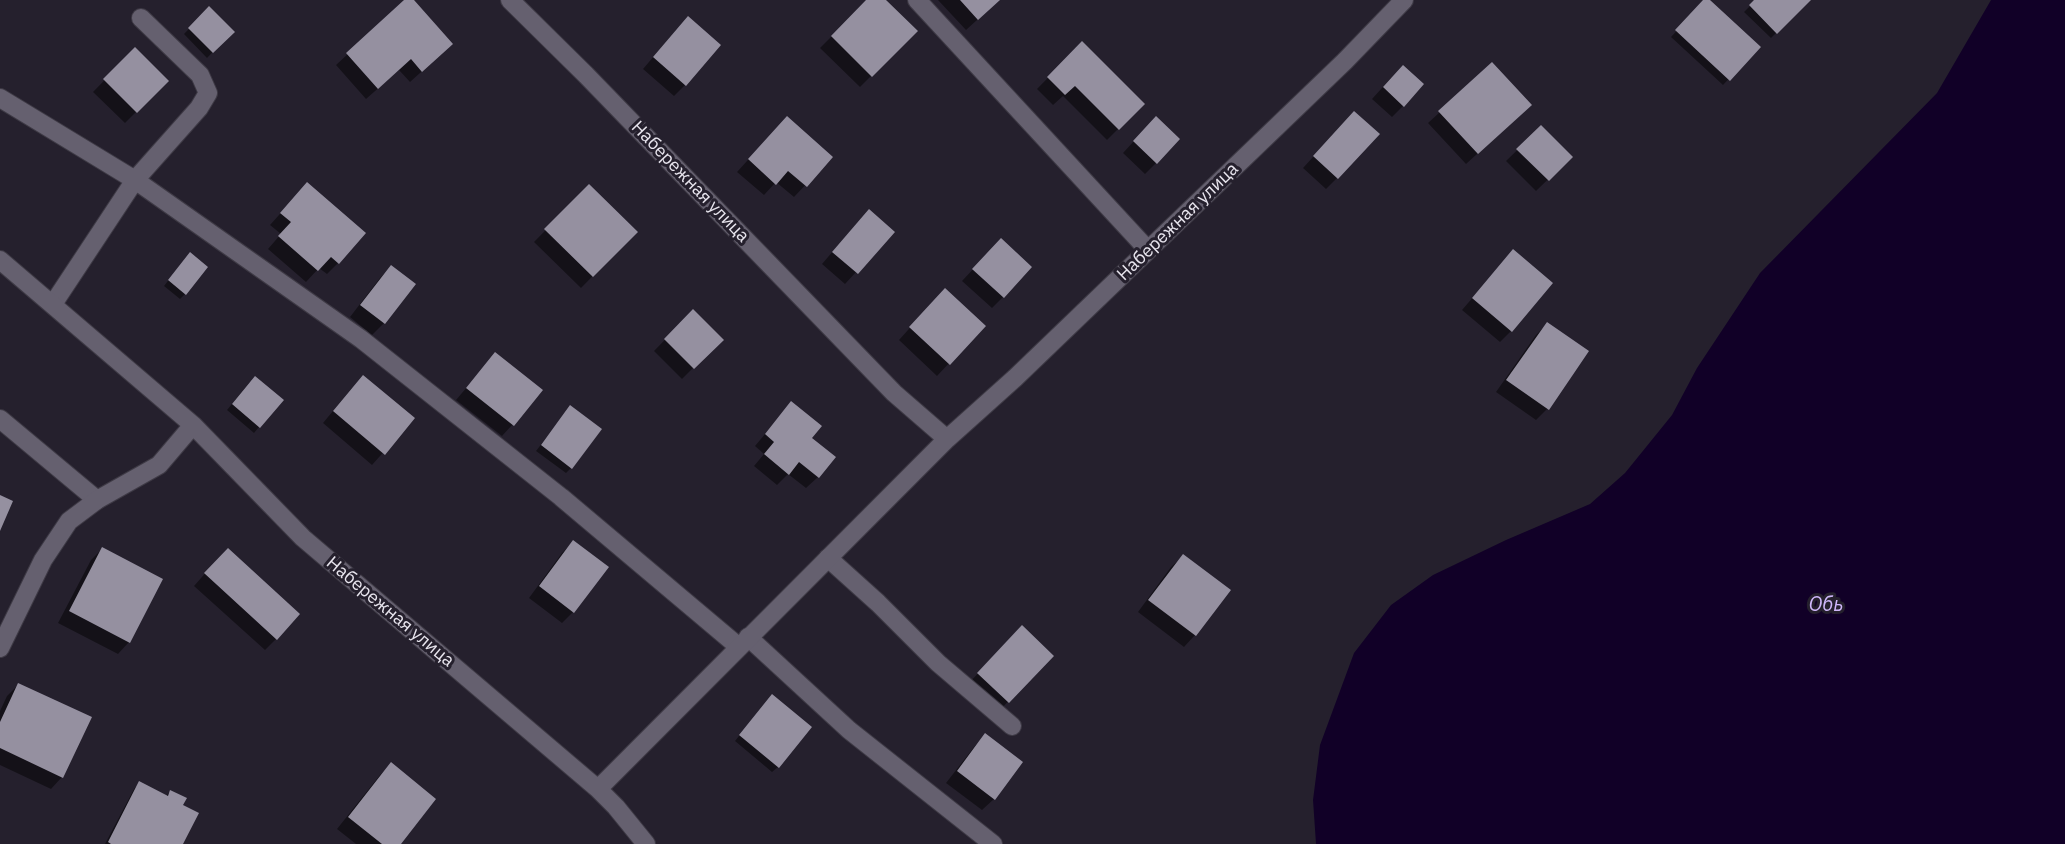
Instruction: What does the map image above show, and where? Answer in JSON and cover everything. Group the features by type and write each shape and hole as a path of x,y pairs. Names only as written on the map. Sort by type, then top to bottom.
{"street":[{"name":"Набережная улица","path":"510,0 586,75 894,393 947,439"},
{"path":"918,0 1148,250"},
{"name":"Набережная улица","path":"598,789 947,439 1015,378 1345,61 1404,0"},
{"path":"53,304 135,180 199,108 208,93 200,75 141,18"},
{"path":"0,98 135,180 360,339 744,642 849,730 993,844"},
{"name":"Набережная улица","path":"0,260 193,425 303,538 598,789 616,807 645,844"},
{"path":"0,419 97,500"},
{"path":"0,648 43,560 69,521 97,500 159,465 193,425"},
{"path":"828,558 938,663 1012,726"}],"water":[{"name":"Обь","path":"1991,0 2065,0 2065,844 1316,844 1313,800 1320,745 1354,653 1391,605 1433,575 1506,540 1590,504 1625,473 1672,415 1697,368 1760,273 1937,93"}],"building":[{"path":"404,0 414,0 453,44 422,72 411,59 378,89 346,53"},
{"path":"866,0 886,0 918,31 872,77 831,36"},
{"path":"960,0 1000,0 978,20"},
{"path":"1703,0 1710,0 1761,47 1730,81 1675,30"},
{"path":"1754,0 1811,0 1777,34 1749,5"},
{"path":"209,6 235,32 213,53 188,28"},
{"path":"688,16 721,45 686,86 653,57"},
{"path":"1082,41 1145,104 1119,130 1075,86 1065,95 1047,77"},
{"path":"135,47 169,81 137,113 103,79"},
{"path":"1492,62 1532,105 1478,154 1438,111"},
{"path":"1403,65 1424,84 1404,107 1383,87"},
{"path":"1354,111 1380,134 1338,179 1313,156"},
{"path":"787,116 833,157 807,187 788,171 776,185 748,159"},
{"path":"1156,116 1180,139 1157,164 1133,141"},
{"path":"1541,125 1573,157 1549,181 1516,149"},
{"path":"307,182 366,233 339,264 331,257 318,271 278,236 291,222 280,213"},
{"path":"589,184 638,232 593,277 544,229"},
{"path":"869,209 895,232 858,274 832,252"},
{"path":"1001,238 1032,267 1004,298 972,269"},
{"path":"1513,249 1553,283 1512,332 1472,298"},
{"path":"190,252 208,267 186,295 168,280"},
{"path":"391,265 416,284 385,324 360,305"},
{"path":"945,288 986,326 950,365 909,327"},
{"path":"693,309 724,340 694,369 664,339"},
{"path":"1547,322 1589,351 1549,410 1506,380"},
{"path":"495,352 543,390 514,426 466,388"},
{"path":"363,375 415,418 385,455 333,411"},
{"path":"255,376 284,400 260,428 232,404"},
{"path":"791,401 822,426 812,438 836,457 819,478 799,462 789,475 764,454 774,442 765,434"},
{"path":"570,405 602,429 572,469 541,445"},
{"path":"0,495 13,501 0,531"},
{"path":"573,540 609,567 574,613 539,586"},
{"path":"102,547 163,579 130,643 69,611"},
{"path":"228,548 300,614 277,640 204,573"},
{"path":"1183,554 1231,590 1196,636 1148,600"},
{"path":"1022,625 1054,656 1009,703 977,673"},
{"path":"18,683 92,717 63,778 0,748 0,722"},
{"path":"772,694 812,727 779,768 739,735"},
{"path":"985,733 1023,762 995,800 957,771"},
{"path":"391,762 436,799 401,844 382,844 348,817"},
{"path":"139,781 168,796 170,790 187,798 183,805 199,813 183,844 111,844 108,842"}]}
